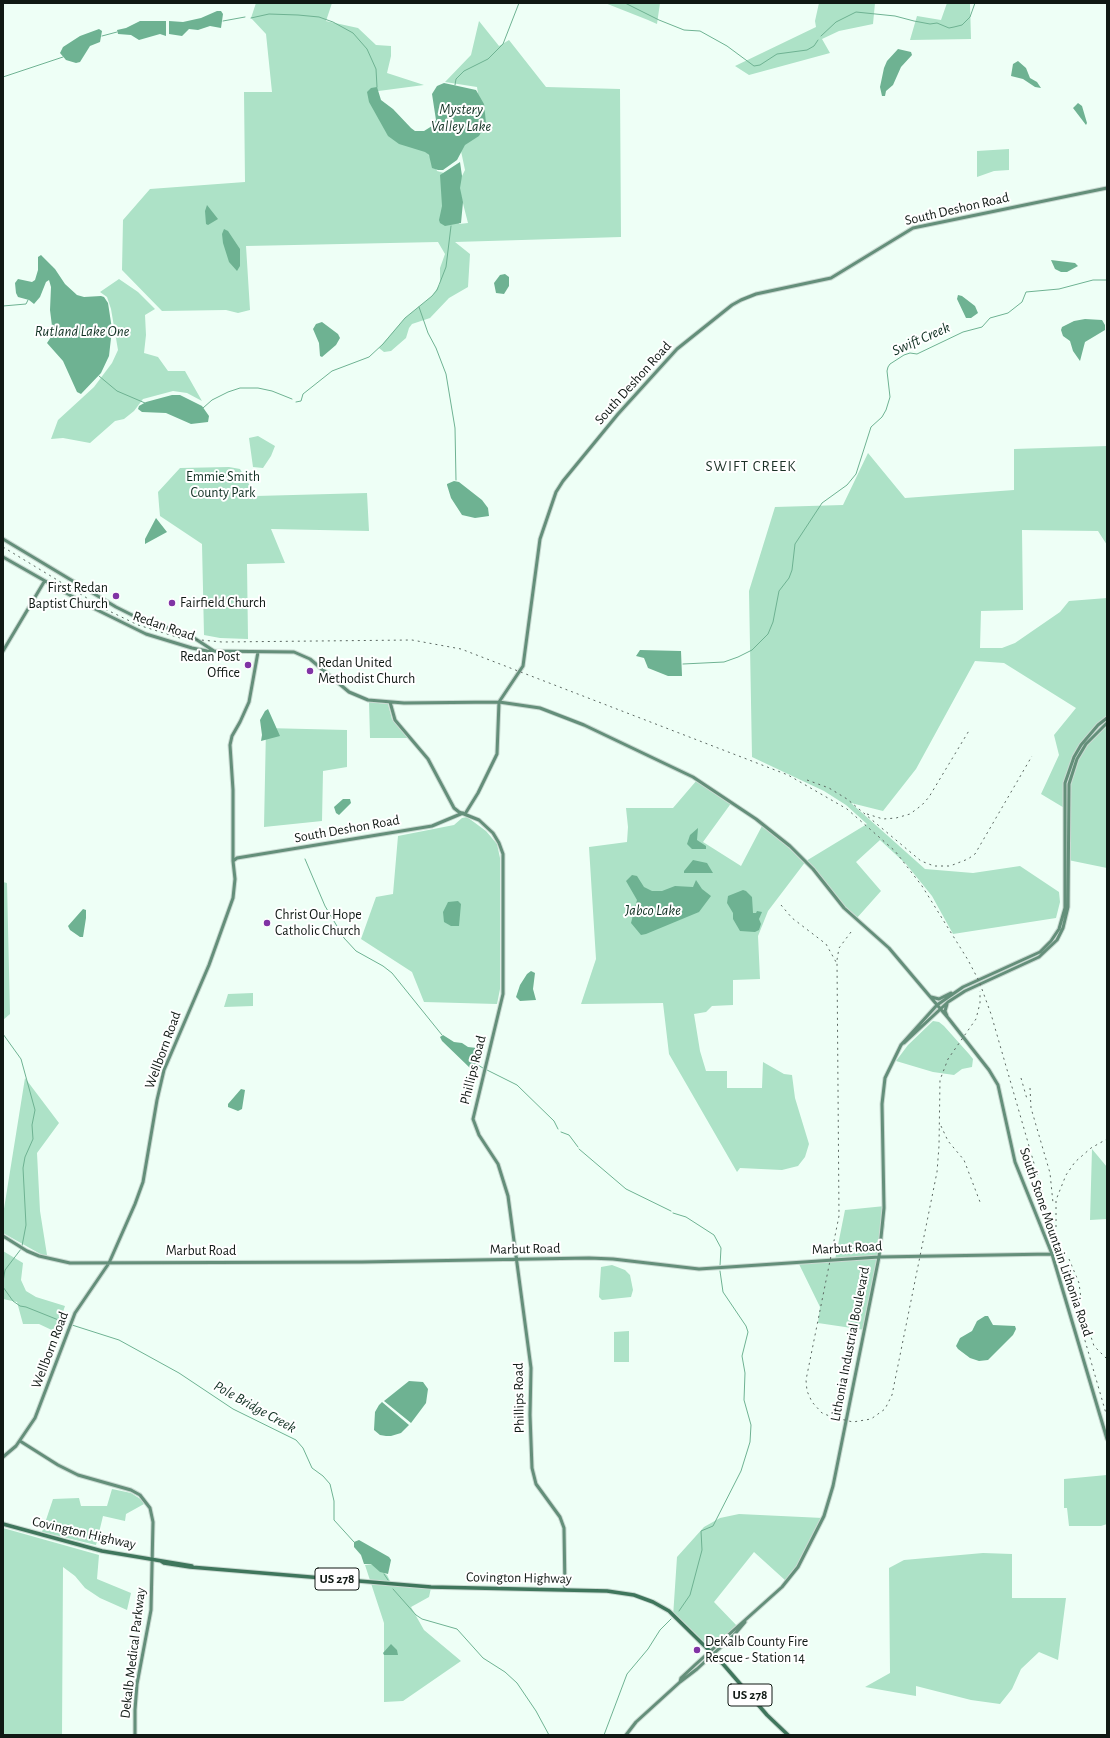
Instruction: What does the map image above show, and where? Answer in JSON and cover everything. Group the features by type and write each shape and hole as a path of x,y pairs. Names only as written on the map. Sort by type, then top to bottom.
{"main road":[{"name":"Covington Highway","path":"3,1524 102,1550 192,1566 431,1587 618,1591 647,1599 669,1611 711,1653 788,1735"}],"street":[{"name":"South Deshon Road","path":"499,702 523,666 539,544 556,492 564,480 618,414 677,348 732,305 741,300 756,294 831,278 913,228 1107,188"},
{"path":"3,539 124,612 144,621 188,634 214,651"},
{"name":"Redan Road","path":"3,557 44,582 142,633 192,648 214,651"},
{"path":"3,651 44,582"},
{"name":"South Stone Mountain Lithonia Road","path":"214,651 288,651 304,656 349,692 368,700 390,702 499,702 540,708 584,725 693,777 756,819 802,857 844,908 889,948 947,1017 989,1070 998,1085 1015,1162 1052,1254 1107,1439"},
{"name":"Wellborn Road","path":"3,1457 20,1441 35,1418 75,1313 106,1269 135,1204 143,1182 164,1070 209,964 234,893 235,872 233,861 233,790 230,745 232,736 248,702 258,652"},
{"name":"Phillips Road","path":"390,702 395,720 428,759 454,808 479,820 493,833 499,843 503,858 503,994 473,1119 479,1135 498,1164 508,1196 531,1368 530,1415 532,1468 536,1484 560,1518 564,1528 565,1590"},
{"path":"464,814 476,797 497,754 499,702"},
{"name":"Lithonia Industrial Boulevard","path":"901,1045 948,1002 965,991 1039,957 1057,940 1063,928 1068,907 1065,783 1069,769 1081,745 1098,725 1107,718"},
{"name":"Lithonia Industrial Boulevard","path":"626,1735 636,1722 745,1624 745,1622 778,1591 793,1574 824,1516 833,1486 879,1257 884,1208 882,1094 885,1078 901,1045 931,1010 956,991 1040,952 1051,941 1059,929 1065,908 1068,797 1072,770 1086,744 1107,723"},
{"name":"South Deshon Road","path":"233,861 237,858 432,826 464,814"},
{"path":"929,996 939,999 956,991"},
{"path":"929,996 932,1004 931,1010"},
{"path":"947,1017 945,1011 948,1002"},
{"path":"933,1015 939,1014 947,1017"},
{"name":"Marbut Road","path":"3,1236 27,1251 39,1256 70,1262 103,1263 613,1259 699,1269 879,1257 1052,1254"},
{"path":"103,1263 106,1269"},
{"name":"Dekalb Medical Parkway","path":"20,1441 58,1465 78,1475 131,1490 145,1499 153,1516 152,1610 137,1684 135,1735"}],"green space":[{"path":"256,3 332,3 326,21 358,28 376,45 391,46 391,56 387,73 424,85 371,92 433,160 437,171 444,173 459,224 468,223 458,184 465,170 461,151 479,101 477,87 445,82 471,55 479,21 499,46 509,40 546,87 620,89 621,237 455,242 470,254 468,287 449,298 430,318 412,324 406,338 391,351 384,352 379,348 405,318 432,296 440,284 440,268 445,254 438,242 246,246 250,310 238,313 226,310 162,311 122,270 123,220 150,189 245,182 244,92 272,92 266,34 251,18"},
{"path":"605,3 660,3 657,24 648,20"},
{"path":"819,3 875,3 873,24 839,31 822,39 830,53 749,75 735,66 816,27 815,21"},
{"path":"947,3 970,4 971,39 910,40 917,16 941,20"},
{"path":"1009,149 1009,170 994,171 977,177 977,151"},
{"path":"119,279 138,292 155,309 145,315 146,335 144,353 158,357 168,371 185,371 202,401 187,393 173,391 143,399 134,411 124,419 115,421 90,443 63,438 51,439 58,420 94,387 112,363 118,350 111,309 107,297 100,292"},
{"path":"258,436 275,446 271,456 263,468 253,467 249,438"},
{"path":"1107,446 1107,545 1098,531 1022,530 1023,610 981,611 980,648 1002,648 1015,643 1060,612 1069,601 1107,598 1107,868 1068,860 1071,812 1041,794 1059,755 1054,735 1076,708 1004,663 975,661 916,769 883,811 851,803 925,869 973,873 1020,866 1059,892 1060,902 1056,918 953,934 932,896 906,864 880,840 856,862 881,891 856,919 842,907 821,876 806,861 867,824 846,805 824,791 752,757 749,591 775,507 843,505 868,453 905,498 1014,490 1014,449"},
{"name":"Emmie Smith County Park","path":"229,467 240,469 256,496 367,493 369,531 271,529 285,563 247,564 248,639 220,638 204,635 202,544 160,516 158,492 180,468"},
{"path":"369,702 388,704 392,719 408,738 370,738"},
{"path":"266,728 347,730 347,767 323,771 322,821 264,827"},
{"path":"697,780 732,802 703,842 741,866 763,824 806,861 768,911 758,936 760,979 733,980 733,1005 712,1006 706,1012 694,1014 700,1051 706,1071 727,1071 727,1088 762,1088 763,1062 784,1074 792,1075 795,1098 809,1144 805,1157 798,1166 782,1170 740,1168 737,1172 669,1054 663,1003 581,1004 596,959 589,847 627,842 628,827 626,808 673,808"},
{"path":"467,817 486,831 497,844 500,858 500,989 497,1004 424,1002 412,972 361,939 376,897 393,894 398,836 454,825 462,818"},
{"path":"3,882 7,883 10,1014 3,1020"},
{"path":"253,993 253,1006 224,1007 228,994"},
{"path":"933,1021 939,1022 944,1026 969,1054 973,1059 972,1067 962,1069 954,1075 933,1072 896,1061 908,1045"},
{"path":"25,1078 59,1123 37,1153 40,1211 47,1255 44,1256 3,1233 3,1215"},
{"path":"1092,1149 1107,1167 1107,1219 1090,1220"},
{"path":"885,1206 885,1224 865,1330 818,1323 820,1307 798,1262 835,1260 845,1210"},
{"path":"3,1251 23,1263 21,1280 26,1291 36,1297 65,1306 56,1332 39,1324 23,1324 17,1302 3,1299"},
{"path":"612,1265 625,1270 630,1275 633,1290 631,1297 602,1300 599,1297 601,1267"},
{"path":"629,1331 629,1362 614,1362 614,1332"},
{"path":"1107,1475 1107,1524 1101,1526 1069,1526 1067,1508 1064,1508 1064,1479"},
{"path":"112,1489 131,1493 142,1500 144,1504 126,1514 125,1521 103,1516 96,1545 42,1532 53,1499 79,1498 81,1506 107,1506"},
{"path":"739,1514 823,1518 800,1564 786,1581 754,1552 714,1602 738,1627 713,1654 673,1617 677,1557 704,1527 720,1518"},
{"path":"3,1528 99,1555 97,1579 131,1593 127,1610 100,1598 85,1588 75,1576 63,1567 62,1735 3,1735"},
{"path":"983,1553 1012,1554 1012,1598 1066,1598 1058,1660 1039,1652 1021,1669 1012,1689 1000,1704 971,1700 916,1686 916,1696 865,1687 890,1673 889,1568 904,1560"},
{"path":"373,1564 387,1575 391,1583 431,1588 429,1597 411,1607 424,1630 461,1661 403,1701 384,1702 384,1623 365,1565"}],"water":[{"path":"217,11 221,11 223,14 221,28 210,26 198,30 189,29 182,36 169,34 169,21 183,22 201,18"},
{"path":"140,21 166,21 166,36 160,34 139,40 131,35 118,34 117,30 126,28"},
{"path":"99,29 102,31 100,42 90,46 80,62 76,63 66,60 60,53 63,47 80,36"},
{"path":"898,49 911,52 912,55 901,67 893,85 886,91 885,96 882,96 880,87 884,68 887,61"},
{"path":"1018,61 1026,68 1030,78 1037,82 1041,88 1035,87 1023,79 1011,76 1013,64"},
{"name":"Mystery Valley Lake","path":"444,83 476,90 484,104 486,123 479,136 465,145 457,160 443,170 438,170 432,168 429,155 425,152 399,144 388,136 369,102 367,92 371,88 377,87 381,100 393,109 415,131 424,131 432,126 436,120 432,94 437,86"},
{"path":"1078,103 1082,106 1087,123 1086,125 1073,108"},
{"path":"460,162 462,176 460,188 463,202 461,223 445,226 440,223 439,220 442,206 440,175"},
{"path":"207,205 218,219 208,225 206,224 205,211"},
{"path":"224,229 228,231 240,249 240,266 237,271 229,262 223,243 222,234"},
{"name":"Rutland Lake One","path":"41,255 55,269 65,284 77,295 84,297 101,296 104,297 108,303 112,329 109,356 101,373 81,394 77,392 63,361 47,343 53,334 50,310 51,287 49,280 46,282 40,297 34,304 29,300 18,297 16,293 15,283 18,279 32,282 35,280 38,270 38,257"},
{"path":"1051,260 1075,263 1078,266 1067,272 1061,272 1055,269"},
{"path":"505,274 509,277 509,286 504,294 496,293 494,283 500,275"},
{"path":"958,295 962,296 975,306 978,313 971,318 966,318 957,299"},
{"path":"1085,319 1102,320 1105,325 1105,330 1085,342 1080,361 1073,351 1070,341 1063,336 1061,330 1062,327 1074,321"},
{"path":"322,322 338,334 340,338 336,345 322,357 320,356 319,343 313,329 316,324"},
{"path":"172,395 180,395 202,406 209,416 208,422 191,424 166,413 142,412 138,409 139,406 146,402"},
{"path":"454,481 459,482 482,500 488,508 489,516 475,518 462,515 451,498 447,485"},
{"path":"156,518 167,532 145,544 145,539"},
{"path":"640,650 681,651 682,676 668,676 648,668 644,658 636,656"},
{"path":"268,709 280,736 261,741 262,735 260,720 265,711"},
{"path":"343,799 350,799 351,803 339,815 336,813 334,807"},
{"path":"698,828 697,840 706,846 706,849 692,849 687,844 690,835"},
{"path":"693,860 707,863 713,873 684,873"},
{"name":"Jabco Lake","path":"632,875 637,876 644,887 652,891 662,891 675,886 693,887 696,880 702,889 711,896 699,912 641,935 631,923 637,900 626,881"},
{"path":"743,890 752,897 753,913 756,913 757,911 762,912 759,919 761,924 759,930 755,932 740,931 733,919 733,913 727,903 728,896"},
{"path":"458,901 461,904 459,926 451,926 444,922 443,912 448,902"},
{"path":"83,909 86,910 86,918 83,937 80,937 70,930 68,926"},
{"path":"531,971 535,973 533,989 536,1000 520,1001 516,997 520,985 527,974"},
{"path":"443,1035 454,1042 462,1043 468,1047 477,1048 478,1054 475,1068 470,1068 442,1041 440,1037"},
{"path":"241,1089 245,1090 242,1109 238,1111 228,1107 228,1104"},
{"path":"985,1316 988,1316 993,1325 1015,1326 1016,1329 1013,1335 988,1360 979,1361 970,1358 956,1346 960,1338 972,1331 977,1321"},
{"path":"409,1381 423,1382 428,1389 426,1403 411,1423 384,1401"},
{"path":"382,1402 409,1425 401,1433 386,1436 380,1435 374,1430 375,1412"},
{"path":"359,1540 389,1557 391,1560 388,1574 380,1572 371,1564 364,1564 361,1555 354,1547 354,1542"},
{"path":"391,1644 397,1650 398,1655 384,1655 383,1653"}],"waterway":[{"path":"455,85 456,79 464,71 488,59 503,44 519,3"},
{"path":"625,3 659,20 684,30 700,31 727,46 754,66 760,65 777,54 807,50 814,46 818,40"},
{"path":"821,36 836,22 856,12 895,16 930,24 937,23 949,28 954,27 962,25 970,17 975,3"},
{"path":"251,18 269,14 298,15 319,17 333,22 353,33 367,49 376,69 377,87"},
{"path":"223,21 245,17"},
{"path":"102,36 117,32"},
{"path":"3,77 63,57"},
{"path":"296,402 301,401 303,394 332,371 369,357 383,344 405,318 432,296 437,290 446,267 451,226"},
{"name":"Swift Creek","path":"683,664 724,662 752,650 768,634 773,622 779,591 789,578 792,570 795,544 822,503 847,485 856,474 871,427 882,417 886,410 890,397 887,371 890,364 904,355 910,353 917,354 963,332 982,327 990,318 1008,313 1022,302 1026,292 1059,289 1093,280 1107,280"},
{"path":"3,306 26,304 28,300"},
{"path":"419,307 428,333 436,348 446,374 455,428 456,480"},
{"path":"99,376 117,391 145,403"},
{"path":"203,408 212,400 240,388 258,388 272,391 292,399"},
{"path":"305,859 325,906 344,938 356,951 383,966 392,973 442,1035"},
{"name":"Pole Bridge Creek","path":"3,1034 21,1059 35,1110 32,1125 33,1139 25,1157 23,1168 26,1225 22,1246"},
{"path":"476,1064 483,1068"},
{"path":"487,1070 517,1085 554,1121 558,1129"},
{"path":"561,1132 569,1135 578,1147"},
{"path":"579,1149 626,1189 671,1211"},
{"path":"673,1213 686,1217 714,1235 721,1248 720,1266"},
{"name":"Pole Bridge Creek","path":"3,1282 5,1270 21,1249"},
{"path":"679,1611 690,1595 702,1550 701,1531 713,1526 741,1471 750,1442 751,1425 744,1400 745,1373 742,1356 748,1332 746,1326 723,1292 720,1271"},
{"name":"Pole Bridge Creek","path":"3,1287 13,1301 20,1306 66,1323"},
{"name":"Pole Bridge Creek","path":"72,1325 119,1340 179,1373 233,1409 296,1440 303,1448 312,1468 323,1476 330,1484 334,1501 334,1520 354,1542"},
{"name":"Pole Bridge Creek","path":"384,1574 388,1580"},
{"name":"Pole Bridge Creek","path":"393,1589 416,1615 422,1619 457,1629 483,1658 505,1672 517,1683 536,1711 549,1735"},
{"path":"604,1735 627,1674 648,1649 660,1630 671,1619"}],"railway":[{"path":"3,547 105,609 138,625 180,638 222,642 412,640 461,649 788,775 847,809 895,851 922,886 968,960 979,981 991,1014 1107,1417"},
{"path":"867,814 883,819 896,818 910,814 922,805 929,797 970,729"},
{"path":"807,780 829,788 847,799 921,861 934,866 950,866 968,859 975,854 1032,756"},
{"path":"781,905 792,918 826,944 836,962"},
{"path":"851,932 839,948 837,960 839,1216 806,1380 807,1391 812,1402 822,1413 832,1417 853,1422 871,1419 885,1409 892,1395 937,1172 940,1080 948,1059 976,1019 980,1003 980,991"},
{"path":"1021,1078 1027,1099"},
{"path":"1030,1088 1031,1108 1050,1173 1053,1203"},
{"path":"941,1126 948,1141 964,1160 980,1202"},
{"path":"1056,1227 1056,1200 1066,1175 1075,1162 1091,1148 1107,1139"},
{"path":"1069,1259 1079,1283 1081,1299"},
{"path":"1076,1293 1085,1319"},
{"path":"1084,1315 1094,1346 1107,1359"}],"place":[{"name":"First Redan Baptist Church","path":"116,596"},
{"name":"Fairfield Church","path":"172,603"},
{"name":"Redan Post Office","path":"248,665"},
{"name":"Redan United Methodist Church","path":"310,671"},
{"name":"Christ Our Hope Catholic Church","path":"267,923"},
{"name":"DeKalb County Fire Rescue - Station 14","path":"697,1650"}],"district":[{"name":"SWIFT CREEK","path":"751,466"}]}
